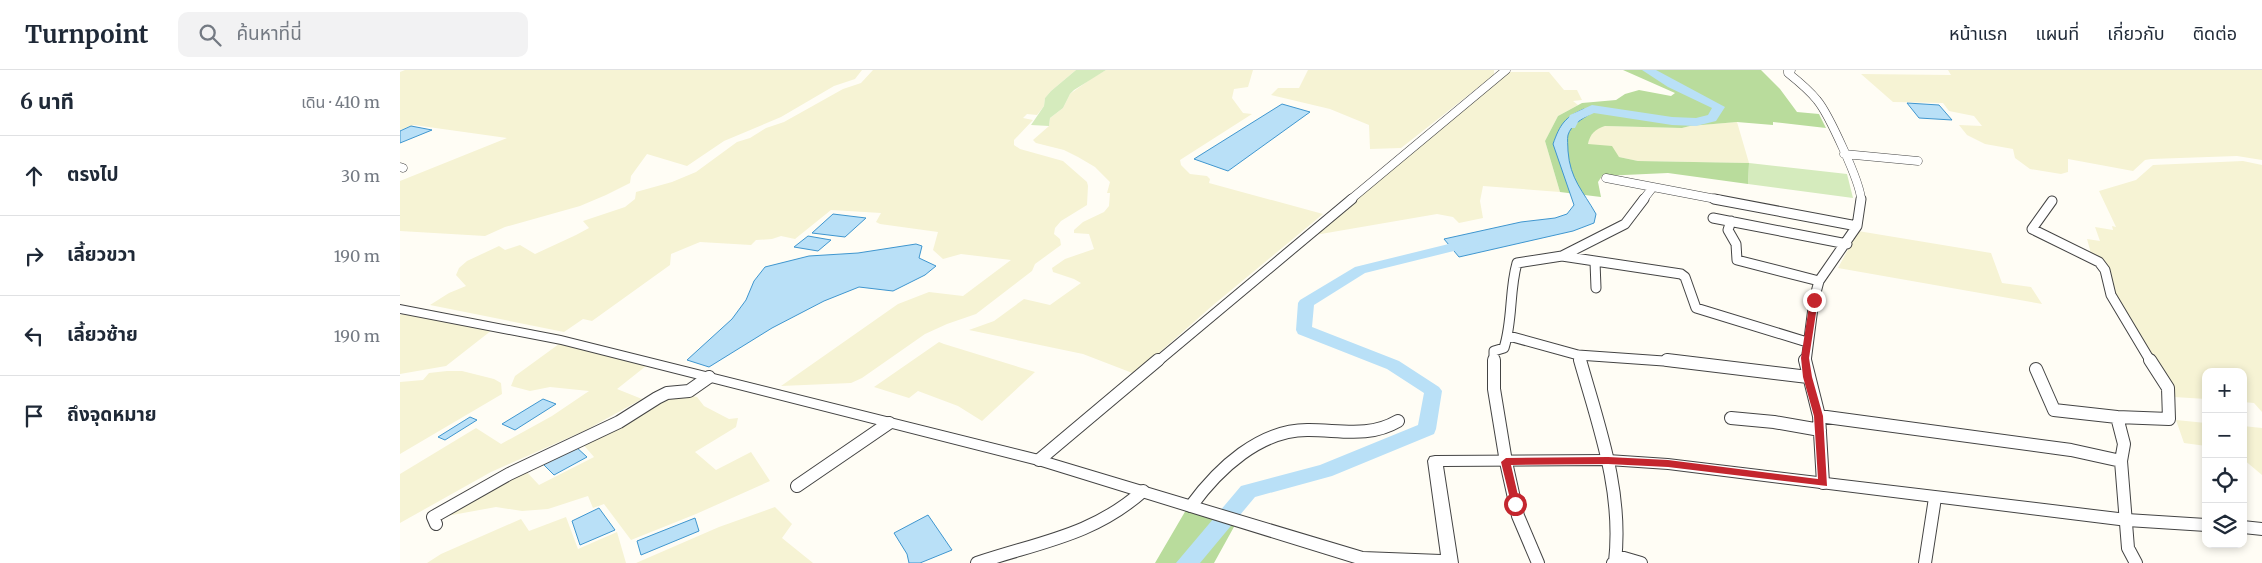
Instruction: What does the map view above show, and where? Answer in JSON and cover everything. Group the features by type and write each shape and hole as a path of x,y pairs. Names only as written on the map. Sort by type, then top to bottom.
{"street":[{"path":"1039,460 1506,70"},
{"path":"1786,70 1816,98 1824,109 1856,180 1861,197 1857,226 1819,281 1814,300 1805,358 1808,377 1819,416 1823,483"},
{"path":"1844,154 1918,161"},
{"path":"1606,178 1857,226"},
{"path":"1538,563 1518,516 1506,462 1494,389 1494,351 1504,348 1509,336 1512,276 1517,263 1562,256 1625,224 1653,187"},
{"path":"2036,369 2054,410 2117,418 2169,419 2168,388 2128,326 2111,295 2105,270 2099,262 2032,229 2052,201"},
{"path":"1713,218 1846,244"},
{"path":"1730,221 1728,230 1736,242 1739,251 1737,260 1819,281"},
{"path":"1562,256 1681,274 1685,277 1696,308 1808,342"},
{"path":"1595,262 1596,288"},
{"path":"400,309 561,340 1039,460 1363,559 1450,562 1435,462 1608,460 1668,464 1934,498 2127,520 2202,525"},
{"path":"1509,336 1578,355 1654,359 1808,377"},
{"path":"1578,355 1608,460 1618,509 1615,559 1641,563"},
{"path":"436,524 433,517 509,474 618,422 657,398 667,394 689,391 709,376"},
{"path":"1819,416 2063,448 2121,460"},
{"path":"1731,418 1774,422 1820,430"},
{"path":"2117,418 2124,444 2121,460 2128,548 2136,563"},
{"path":"1198,508 1207,482 1224,466 1269,440 1296,430 1370,432 1389,428 1398,421"},
{"path":"797,486 889,423"},
{"path":"977,563 1100,524 1129,506 1143,491"},
{"path":"1925,563 1934,498"},
{"path":"2247,528 2262,529"}],"shaded area":[{"path":"405,70 862,70 855,79 834,86 781,117 724,141 687,166 647,154 631,176 630,183 580,206 505,227 485,236 400,231 400,181 507,138 414,125 400,130 400,72"},
{"path":"873,70 1076,70 1051,91 1045,98 1044,106 1037,115 1027,114 1023,118 1033,120 1014,140 1014,145 1020,149 1063,161 1087,182 1088,186 1087,205 1061,221 1055,228 1054,234 1060,239 1061,245 1035,264 1032,271 976,314 925,334 862,378 851,383 781,386 898,304 929,292 963,296 1011,260 961,254 943,259 933,250 938,232 880,224 876,222 881,213 831,210 795,239 781,236 772,239 756,240 751,245 700,242 671,254 670,265 592,321 583,319 564,332 430,305 449,293 466,286 456,275 459,268 467,261 499,246 505,250 520,245 535,254 576,235 589,228 583,221 625,207 635,199 636,192 672,182 696,172 737,142 750,138 766,128 784,122 843,89 861,83"},
{"path":"1106,70 1253,70 1248,87 1234,89 1232,98 1243,113 1252,114 1180,160 1181,165 1190,174 1207,176 1210,179 1209,183 1323,214 1212,306 1135,374 1083,354 969,330 994,321 1024,299 1050,305 1081,283 1053,272 1052,268 1065,259 1094,249 1089,234 1074,233 1074,230 1083,222 1104,212 1109,206 1110,193 1107,193 1110,182 1095,167 1078,157 1064,150 1036,143 1033,140 1049,126 1050,118 1063,108 1070,94"},
{"path":"1308,70 1494,70 1494,75 1401,148 1370,149 1369,125 1330,109 1271,95 1278,88 1299,88"},
{"path":"1948,70 2262,70 2262,160 2237,156 2151,159 2145,160 2133,171 2068,159 2068,172 2061,174 2030,169 2015,158 2013,149 1985,144 1967,135 1959,125 1982,126 1974,116 1949,111 1943,103 1893,102 1861,74 1951,75"},
{"path":"1507,72 1549,72 1564,90 1577,90 1582,100 1573,101 1578,105 1558,116 1545,141 1560,192 1483,186 1480,201 1483,218 1459,223 1453,217 1437,214 1315,235"},
{"path":"1737,122 1749,163 1638,161 1619,157 1588,144 1589,138 1596,128 1605,126 1682,128"},
{"path":"2243,161 2262,165 2262,412 2254,403 2247,402 2247,368 2202,368 2202,399 2174,397 2172,386 2119,305 2092,257 2087,239 2100,241 2095,227 2113,230 2112,226 2116,227 2099,191 2136,180 2153,165"},
{"path":"1858,231 1991,253 2002,283 2031,287 2042,304 1838,268"},
{"path":"400,315 492,330 446,366 400,374"},
{"path":"939,342 1035,372 982,421 958,406 918,391 909,398 874,387"},
{"path":"559,344 646,366 617,389 642,399 586,430 491,472 400,523 400,474 476,428 501,444 552,416 589,391 550,387 530,391 511,386 515,376"},
{"path":"462,371 494,379 501,383 502,394 400,454 400,382 423,380 429,373"},
{"path":"687,395 697,397 704,406 729,419 738,418 736,427 695,452 716,470 751,452 770,481 631,540 604,504 593,508 588,496 548,509 522,511 496,507 441,517 524,469 539,485 594,457 581,442 664,398"},
{"path":"2176,420 2202,423 2202,445 2184,443"},
{"path":"2247,426 2262,428 2262,475 2247,462"},
{"path":"775,507 792,524 782,538 813,563 636,563 719,527"},
{"path":"566,517 578,549 617,532 626,563 427,563 441,554 521,519 529,531"}],"green space":[{"path":"1076,70 1106,70 1074,90 1063,108 1050,118 1049,126 1031,125 1044,106 1045,98"},
{"path":"1623,70 1761,70 1780,89 1797,112 1819,114 1826,128 1773,122 1773,125 1737,122 1682,128 1605,126 1594,132 1588,144 1612,146 1619,157 1638,161 1749,163 1748,184 1668,173 1602,176 1598,182 1601,197 1560,192 1545,141 1558,116 1582,103 1616,100 1625,94 1639,90 1671,96 1675,93"},
{"path":"1749,163 1847,174 1853,198 1748,184"},
{"path":"1186,510 1235,525 1214,563 1155,563"}],"water":[{"path":"1907,103 1939,105 1952,120 1919,118"},
{"path":"1282,104 1310,112 1228,171 1194,159"},
{"path":"1584,109 1590,114 1569,131 1568,151 1574,177 1596,214 1594,223 1573,231 1459,257 1444,239 1521,222 1555,218 1567,214 1574,205 1553,144 1564,122 1572,115"},
{"path":"411,126 432,130 400,143 400,131"},
{"path":"833,214 866,218 845,237 812,233"},
{"path":"808,236 831,240 818,251 794,247"},
{"path":"916,244 922,246 919,258 936,266 925,275 893,291 859,287 824,301 772,328 709,367 687,360 732,319 746,300 754,281 765,267 809,256 858,253"},
{"path":"543,399 556,404 515,430 502,424"},
{"path":"470,417 477,420 445,440 438,437"},
{"path":"575,446 587,457 554,475 542,463"},
{"path":"599,508 615,530 580,545 572,521"},
{"path":"928,515 952,550 920,563 909,563 907,554 894,533"},
{"path":"695,518 699,531 641,555 637,541"}],"waterway":[{"path":"1571,125 1574,118 1592,109 1672,121 1696,122 1712,118 1719,107 1672,85 1648,70"},
{"path":"1187,563 1248,491 1325,471 1427,429 1433,391 1393,365 1304,330 1306,303 1360,270 1473,242"}],"route":[{"path":"1515,504 1506,462 1608,460 1668,464 1823,483 1819,416 1808,377 1805,358 1814,300"}]}
